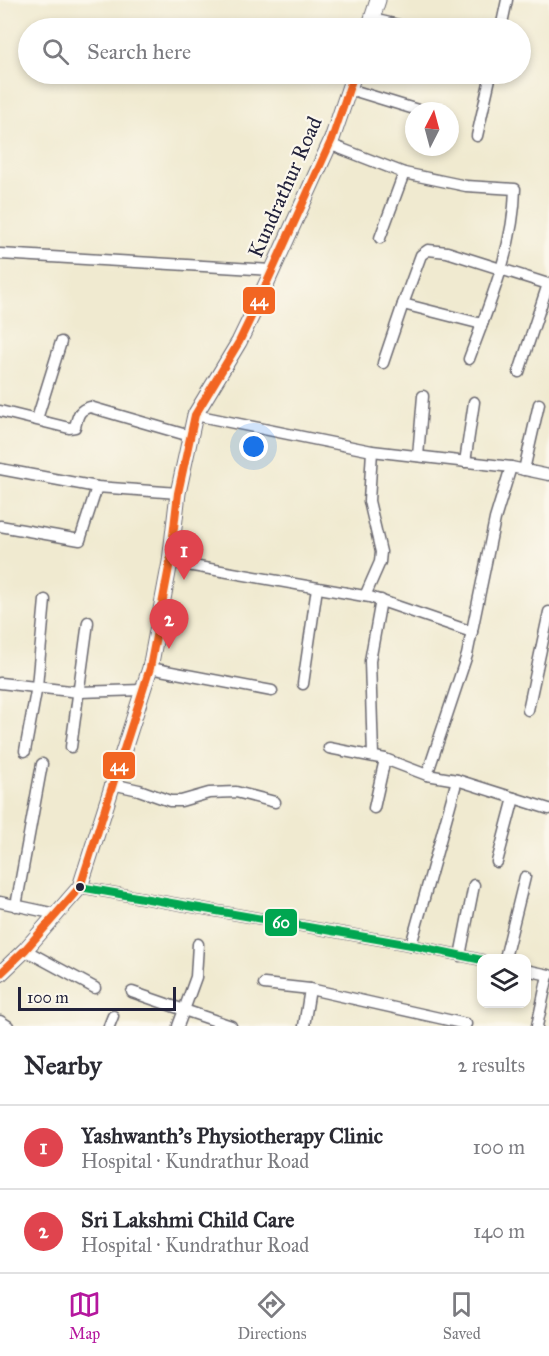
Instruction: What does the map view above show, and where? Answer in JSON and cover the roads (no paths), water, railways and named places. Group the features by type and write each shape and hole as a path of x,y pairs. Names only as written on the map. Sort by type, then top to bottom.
{"street":[{"path":"503,18 507,0"},
{"path":"371,18 375,1"},
{"name":"Kundrathur Road","path":"0,974 25,950 80,887 150,669 170,562 178,493 195,415 239,342 329,144 351,84"},
{"path":"477,136 489,84"},
{"path":"349,89 405,106"},
{"path":"329,144 404,173 466,186 515,189 514,214 500,270 469,359"},
{"path":"380,238 404,173"},
{"path":"383,363 421,255 428,250 447,252 548,284 519,372"},
{"path":"0,254 271,270"},
{"path":"403,304 482,324"},
{"path":"37,419 61,342"},
{"path":"418,456 423,396"},
{"path":"465,462 474,402"},
{"path":"524,470 539,404"},
{"path":"0,411 69,428 75,427 78,413 90,406 190,436"},
{"path":"195,415 372,451 511,467 549,475"},
{"path":"372,451 369,501 381,552 381,562 372,598 370,661 373,756"},
{"path":"427,775 467,656 495,519 511,467"},
{"path":"0,470 97,487 178,493"},
{"path":"0,526 80,540 97,487"},
{"path":"170,562 372,598 472,632"},
{"path":"303,684 317,588"},
{"path":"25,751 37,686 45,600"},
{"path":"528,710 549,612"},
{"path":"71,747 88,622"},
{"path":"150,669 272,691"},
{"path":"0,683 79,692 142,690"},
{"path":"329,748 386,759 427,775 457,780 549,809"},
{"path":"375,808 386,759"},
{"path":"16,906 42,764"},
{"path":"411,945 457,780"},
{"path":"112,784 170,801 181,801 209,793 237,792 275,802"},
{"path":"497,862 514,798"},
{"path":"506,954 525,877"},
{"path":"460,956 474,885"},
{"path":"80,887 411,945 477,959"},
{"path":"0,902 56,914"},
{"path":"178,1026 196,977 198,944"},
{"path":"25,950 95,988"},
{"path":"531,971 549,975 537,1026"},
{"path":"264,984 310,989 466,1024"},
{"path":"304,1026 310,989"},
{"path":"132,992 231,1026"},
{"path":"0,1022 8,1026"}],"place":[{"name":"Yashwanth's Physiotherapy Clinic","path":"184,580"},
{"name":"Sri Lakshmi Child Care","path":"169,649"}]}
